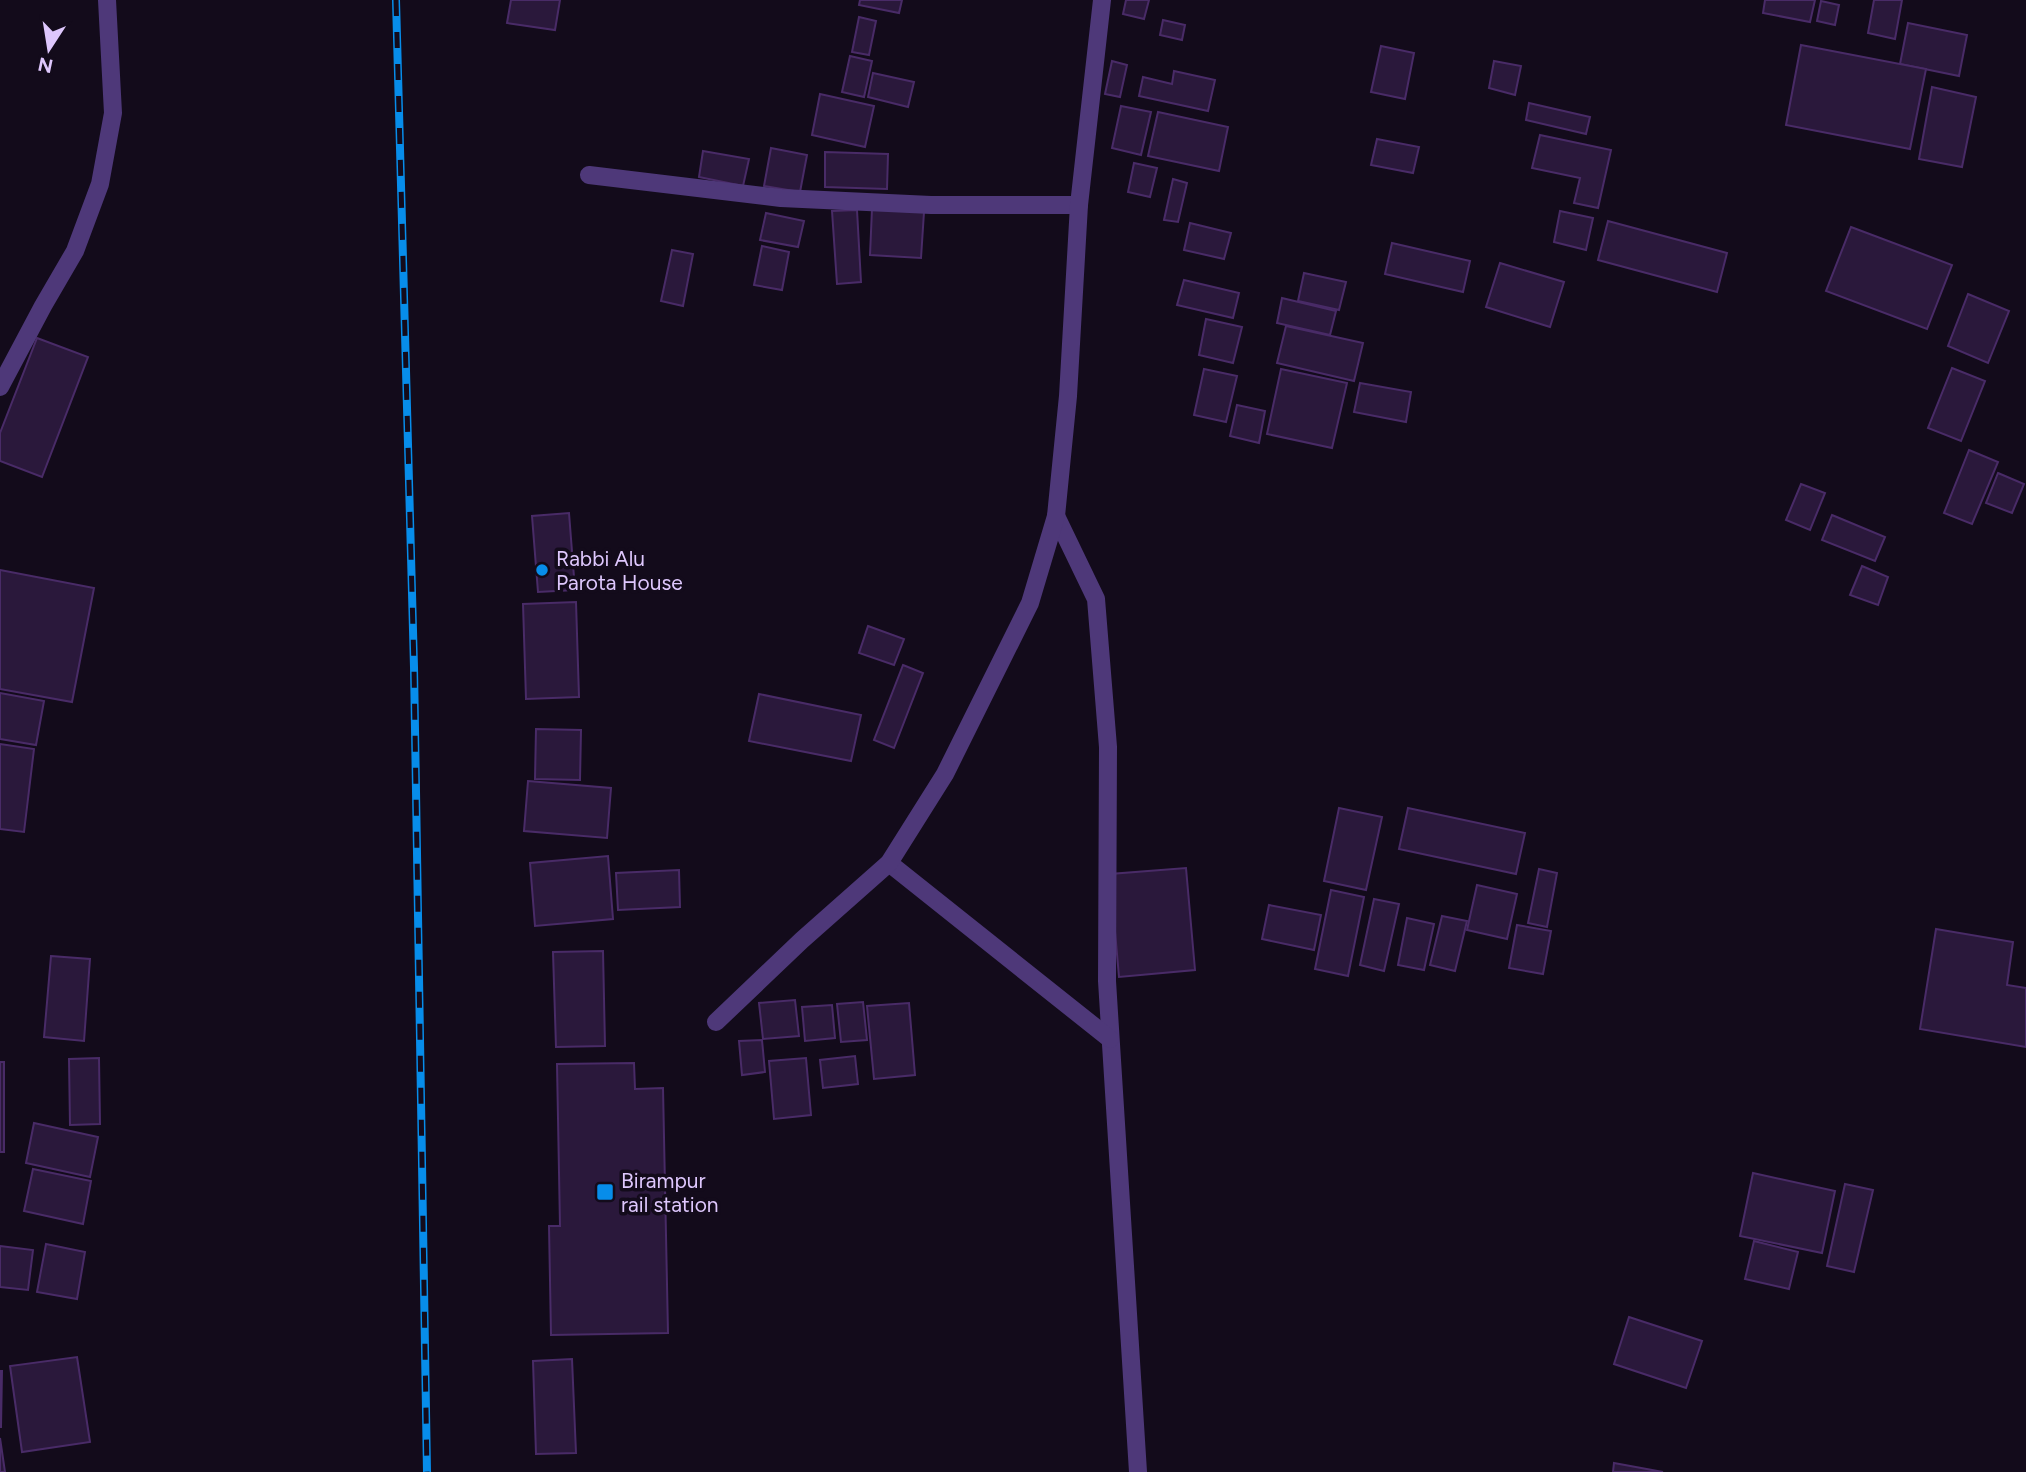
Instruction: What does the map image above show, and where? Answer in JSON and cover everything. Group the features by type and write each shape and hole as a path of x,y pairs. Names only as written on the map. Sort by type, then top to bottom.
{"street":[{"path":"0,387 75,251 100,184 114,113 107,0"},
{"path":"716,1023 802,940 889,863 945,774 1030,603 1056,516 1068,396 1079,205 1102,0"},
{"path":"589,175 782,198 930,205 1079,205"},
{"path":"1056,516 1096,599 1108,747 1107,981 1138,1472"},
{"path":"889,863 1110,1039"}],"building":[{"path":"511,0 560,0 555,30 507,23"},
{"path":"860,0 902,0 899,13 859,5"},
{"path":"1126,0 1149,0 1144,19 1123,14"},
{"path":"1765,0 1815,0 1810,22 1763,13"},
{"path":"1874,0 1902,0 1895,39 1868,33"},
{"path":"1821,1 1839,5 1835,25 1817,21"},
{"path":"859,17 876,21 869,55 852,52"},
{"path":"1163,20 1185,25 1182,40 1160,35"},
{"path":"1908,23 1967,35 1959,76 1900,64"},
{"path":"1801,45 1926,69 1910,149 1786,125"},
{"path":"1381,46 1414,53 1405,99 1371,92"},
{"path":"850,56 872,61 864,97 842,92"},
{"path":"1112,61 1127,65 1120,97 1105,94"},
{"path":"1494,61 1521,66 1515,95 1489,88"},
{"path":"1174,71 1215,80 1208,111 1139,96 1143,77 1172,84"},
{"path":"873,73 914,82 908,107 868,97"},
{"path":"1932,87 1976,97 1962,167 1919,159"},
{"path":"820,94 874,106 865,147 812,135"},
{"path":"1529,103 1590,117 1586,134 1526,120"},
{"path":"1121,106 1151,112 1141,155 1112,148"},
{"path":"1158,112 1228,127 1219,171 1148,156"},
{"path":"1540,135 1611,150 1598,208 1574,203 1580,178 1532,168"},
{"path":"1377,139 1419,147 1413,173 1371,165"},
{"path":"771,148 807,155 800,192 764,186"},
{"path":"703,151 749,159 743,186 699,177"},
{"path":"825,152 888,154 887,189 825,187"},
{"path":"1134,163 1157,168 1150,197 1128,192"},
{"path":"1173,179 1187,183 1178,222 1164,220"},
{"path":"872,209 924,212 921,258 870,255"},
{"path":"857,210 861,282 837,284 832,211"},
{"path":"1560,211 1593,218 1586,250 1554,242"},
{"path":"766,213 804,221 798,247 760,240"},
{"path":"1608,221 1727,253 1717,292 1598,260"},
{"path":"1190,223 1231,233 1224,259 1184,250"},
{"path":"1851,227 1952,265 1927,329 1826,291"},
{"path":"1392,243 1470,261 1463,292 1385,274"},
{"path":"762,246 789,252 782,290 754,285"},
{"path":"672,250 693,254 683,306 661,301"},
{"path":"1500,263 1564,282 1550,327 1486,307"},
{"path":"1304,273 1346,282 1339,310 1298,301"},
{"path":"1184,280 1239,293 1233,318 1177,305"},
{"path":"1968,294 2009,311 1988,363 1948,346"},
{"path":"1282,298 1336,311 1330,335 1277,323"},
{"path":"1206,319 1242,327 1233,363 1199,355"},
{"path":"1286,326 1363,343 1354,381 1277,363"},
{"path":"37,338 88,357 42,477 0,461 0,433"},
{"path":"1952,368 1985,381 1961,441 1928,428"},
{"path":"1204,369 1237,376 1226,422 1194,415"},
{"path":"1281,369 1347,383 1332,448 1267,434"},
{"path":"1360,383 1411,392 1406,422 1354,412"},
{"path":"1237,405 1265,411 1259,443 1230,436"},
{"path":"1969,450 1998,462 1972,524 1944,513"},
{"path":"1998,473 2024,484 2012,513 1986,503"},
{"path":"1801,484 1825,493 1810,530 1786,520"},
{"path":"569,513 575,590 538,592 532,516"},
{"path":"1832,515 1885,537 1875,561 1822,540"},
{"path":"1862,566 1888,577 1878,605 1850,595"},
{"path":"0,570 94,588 72,702 0,689"},
{"path":"576,602 579,697 526,699 523,604"},
{"path":"868,626 904,639 894,665 859,653"},
{"path":"903,665 923,673 894,748 874,740"},
{"path":"0,693 44,701 36,745 0,739"},
{"path":"759,694 861,715 851,761 749,741"},
{"path":"536,729 581,730 580,780 535,779"},
{"path":"0,744 34,749 24,832 0,829"},
{"path":"528,781 611,788 607,838 524,831"},
{"path":"1339,808 1382,817 1366,890 1324,881"},
{"path":"1408,808 1525,833 1516,874 1399,849"},
{"path":"608,856 613,919 535,926 530,863"},
{"path":"1186,868 1195,970 1119,977 1110,874"},
{"path":"1539,869 1557,873 1547,927 1528,923"},
{"path":"679,870 680,907 618,910 616,873"},
{"path":"1477,885 1517,894 1507,939 1467,930"},
{"path":"1331,890 1364,897 1348,976 1315,969"},
{"path":"1374,899 1399,904 1384,971 1360,965"},
{"path":"1269,905 1321,915 1314,950 1262,939"},
{"path":"1442,916 1467,921 1455,971 1430,965"},
{"path":"1407,918 1434,924 1424,970 1398,965"},
{"path":"1517,925 1551,931 1543,974 1509,968"},
{"path":"1936,929 2013,942 2007,985 2026,988 2026,1047 1920,1029"},
{"path":"603,951 605,1046 556,1047 553,952"},
{"path":"51,956 90,959 84,1041 44,1037"},
{"path":"795,1000 799,1036 763,1039 759,1003"},
{"path":"863,1002 867,1040 841,1042 837,1004"},
{"path":"909,1003 915,1075 874,1079 867,1006"},
{"path":"832,1005 835,1038 805,1041 802,1007"},
{"path":"762,1040 765,1072 742,1075 739,1041"},
{"path":"855,1056 858,1084 823,1088 820,1060"},
{"path":"99,1058 100,1124 70,1125 69,1059"},
{"path":"806,1058 811,1115 774,1119 769,1061"},
{"path":"0,1062 4,1062 4,1152 0,1152"},
{"path":"634,1063 635,1089 663,1088 668,1333 551,1335 549,1226 560,1226 557,1064"},
{"path":"34,1123 98,1137 90,1177 26,1163"},
{"path":"33,1169 91,1181 83,1224 24,1211"},
{"path":"1753,1173 1835,1191 1822,1253 1740,1236"},
{"path":"1845,1184 1873,1190 1854,1272 1827,1266"},
{"path":"1754,1241 1798,1252 1789,1289 1745,1279"},
{"path":"46,1244 85,1252 77,1299 37,1292"},
{"path":"0,1246 33,1250 28,1290 0,1287"},
{"path":"1629,1317 1702,1341 1686,1388 1614,1364"},
{"path":"77,1357 90,1442 22,1452 10,1366"},
{"path":"572,1359 576,1453 536,1454 533,1361"},
{"path":"2,1371 1,1427 0,1427"},
{"path":"0,1438 5,1472 0,1472"},
{"path":"1614,1463 1663,1472 1613,1472"}],"railway":[{"path":"396,0 414,667 427,1472"}],"place":[{"name":"Rabbi Alu Parota House","path":"542,570"},
{"name":"Birampur rail station","path":"605,1192"}]}
